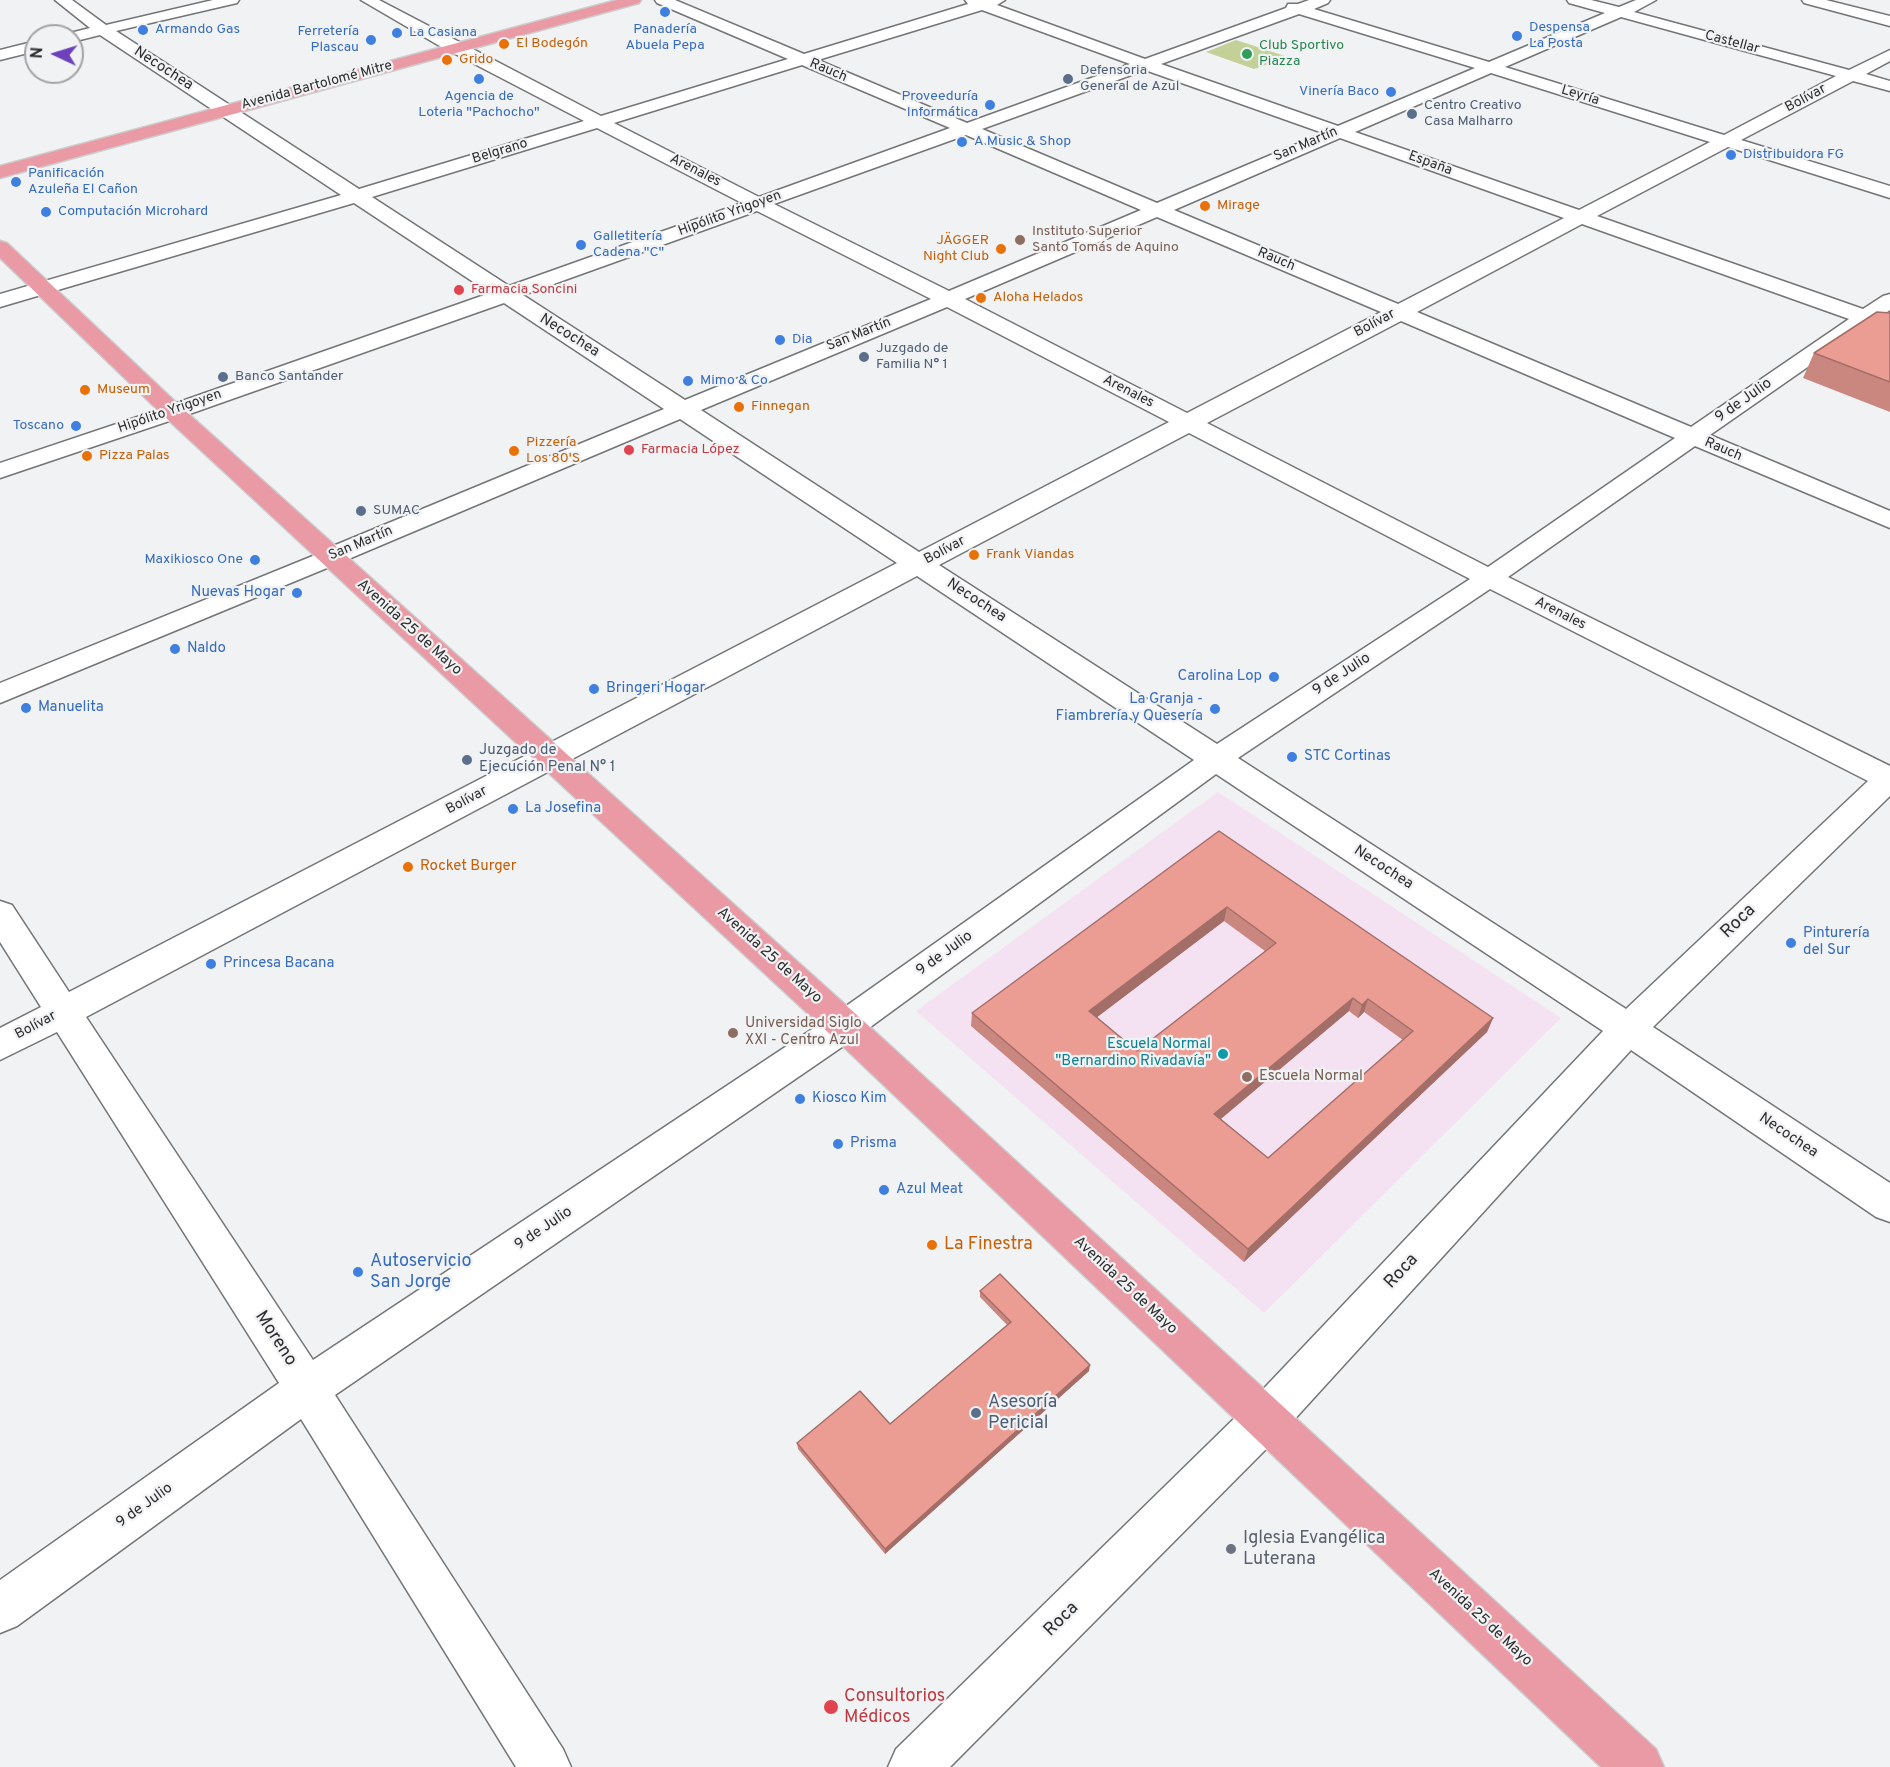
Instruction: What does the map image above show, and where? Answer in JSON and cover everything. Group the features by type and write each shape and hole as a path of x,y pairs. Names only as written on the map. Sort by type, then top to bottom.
{"main road":[{"name":"Avenida Bartolomé Mitre","path":"450,45 600,0"},
{"name":"Avenida Bartolomé Mitre","path":"0,162 221,107 450,45 634,0"},
{"name":"Avenida Bartolomé Mitre","path":"0,172 221,107"},
{"name":"Avenida 25 de Mayo","path":"0,247 173,412 845,1026 1638,1767"}],"street":[{"name":"Necochea","path":"62,0 103,30 505,295 682,408 1628,1029 1890,1205"},
{"path":"84,34 232,0"},
{"name":"Arenales","path":"368,0 450,45 758,204 948,299 1489,578 1890,778"},
{"name":"Rauch","path":"662,0 1890,520"},
{"name":"Leyría","path":"1271,0 1890,192"},
{"name":"Hipólito Yrigoyen","path":"0,471 505,295 1323,0"},
{"name":"Castellar","path":"1574,0 1890,86"},
{"name":"San Martín","path":"0,694 948,299 1649,0"},
{"path":"1809,0 1890,21"},
{"name":"Belgrano","path":"0,301 357,196 984,2"},
{"name":"España","path":"984,2 1145,64 1878,321"},
{"path":"0,55 24,49"},
{"name":"Bolívar","path":"0,1045 1890,55"},
{"name":"9 de Julio","path":"0,1609 308,1389 845,1026 1216,759 1489,578 1693,437 1878,321 1890,300"},
{"name":"Roca","path":"914,1767 1266,1418 1628,1029 1890,778"},
{"name":"Moreno","path":"0,914 308,1389 545,1767"}],"shaded area":[{"name":"Escuela Normal","path":"1218,792 1561,1018 1264,1313 916,1011"}],"green space":[{"name":"Club Sportivo Piazza","path":"1236,40 1288,57 1254,69 1206,52"}],"building":[{"path":"1877,312 1890,313 1890,382 1814,353"},
{"name":"Escuela Normal \"Bernardino Rivadavía\"","path":"1219,831 1493,1018 1248,1249 972,1013","holes":["1227,907 1276,943 1137,1051 1089,1011","1353,998 1362,1005 1368,999 1413,1031 1268,1158 1214,1114"]},
{"name":"Asesoría Pericial","path":"1000,1274 1090,1365 885,1549 797,1443 860,1391 890,1424 1011,1322 980,1291"}],"place":[{"name":"Panadería Abuela Pepa","path":"665,12"},
{"name":"Armando Gas","path":"143,30"},
{"name":"La Casiana","path":"397,33"},
{"name":"Despensa La Posta","path":"1517,36"},
{"name":"Ferretería Plascau","path":"371,40"},
{"name":"El Bodegón","path":"504,44"},
{"name":"Club Sportivo Piazza","path":"1247,54"},
{"name":"Grido","path":"447,60"},
{"name":"Agencia de Loteria \"Pachocho\"","path":"479,79"},
{"name":"Defensoria General de Azul","path":"1068,79"},
{"name":"Vinería Baco","path":"1391,92"},
{"name":"Proveeduría Informática","path":"990,105"},
{"name":"Centro Creativo Casa Malharro","path":"1412,114"},
{"name":"A Music & Shop","path":"962,142"},
{"name":"Distribuidora FG","path":"1731,155"},
{"name":"Panificación Azuleña El Cañon","path":"16,182"},
{"name":"Mirage","path":"1205,206"},
{"name":"Computación Microhard","path":"46,212"},
{"name":"Instituto Superior Santo Tomás de Aquino","path":"1020,240"},
{"name":"Galletitería Cadena \"C\"","path":"581,245"},
{"name":"JÄGGER Night Club","path":"1001,249"},
{"name":"Farmacia Soncini","path":"459,290"},
{"name":"Aloha Helados","path":"981,298"},
{"name":"Dia","path":"780,340"},
{"name":"Juzgado de Familia N° 1","path":"864,357"},
{"name":"Banco Santander","path":"223,377"},
{"name":"Mimo & Co","path":"688,381"},
{"name":"Museum","path":"85,390"},
{"name":"Finnegan","path":"739,407"},
{"name":"Toscano","path":"76,426"},
{"name":"Farmacia López","path":"629,450"},
{"name":"Pizzería Los 80'S","path":"514,451"},
{"name":"Pizza Palas","path":"87,456"},
{"name":"SUMAC","path":"361,511"},
{"name":"Frank Viandas","path":"974,555"},
{"name":"Maxikiosco One","path":"255,560"},
{"name":"Nuevas Hogar","path":"297,593"},
{"name":"Naldo","path":"175,649"},
{"name":"Carolina Lop","path":"1274,677"},
{"name":"Bringeri Hogar","path":"594,689"},
{"name":"Manuelita","path":"26,708"},
{"name":"La Granja - Fiambrería y Quesería","path":"1215,709"},
{"name":"STC Cortinas","path":"1292,757"},
{"name":"Juzgado de Ejecución Penal N° 1","path":"467,760"},
{"name":"La Josefina","path":"513,809"},
{"name":"Rocket Burger","path":"408,867"},
{"name":"Pinturería del Sur","path":"1791,943"},
{"name":"Princesa Bacana","path":"211,964"},
{"name":"Universidad Siglo XXI - Centro Azul","path":"733,1033"},
{"name":"Escuela Normal \"Bernardino Rivadavía\"","path":"1223,1054"},
{"name":"Escuela Normal","path":"1247,1077"},
{"name":"Kiosco Kim","path":"800,1099"},
{"name":"Prisma","path":"838,1144"},
{"name":"Azul Meat","path":"884,1190"},
{"name":"La Finestra","path":"932,1245"},
{"name":"Autoservicio San Jorge","path":"358,1272"},
{"name":"Asesoría Pericial","path":"976,1413"},
{"name":"Iglesia Evangélica Luterana","path":"1231,1549"},
{"name":"Consultorios Médicos","path":"831,1707"}]}
